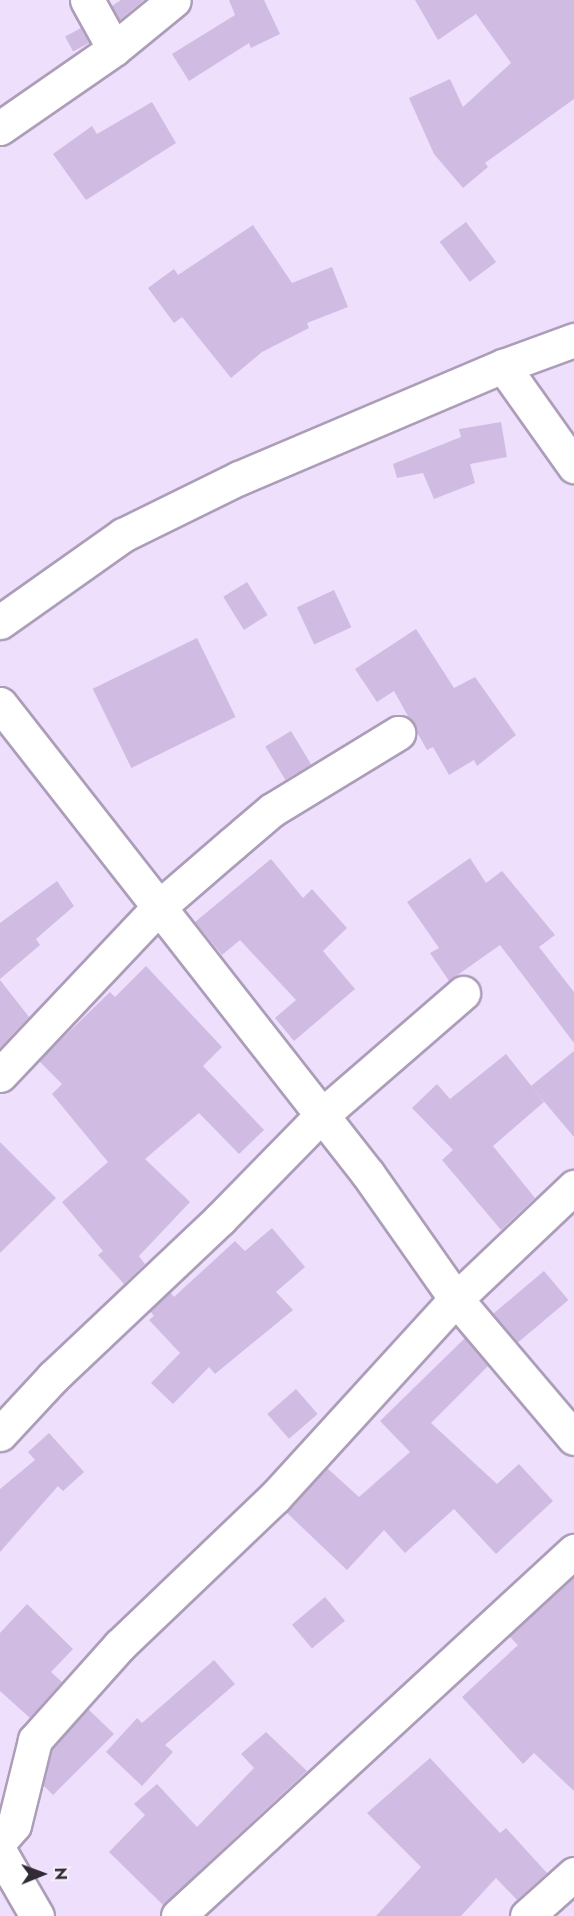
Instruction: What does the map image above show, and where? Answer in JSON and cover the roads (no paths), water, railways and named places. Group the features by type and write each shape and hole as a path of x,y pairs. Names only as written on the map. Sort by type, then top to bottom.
{"street":[{"path":"87,0 114,49"},
{"path":"0,128 114,49 174,0"},
{"path":"0,622 123,535 239,478 503,366 574,340"},
{"path":"503,366 574,466"},
{"path":"4,720 159,907 368,1174 456,1299 574,1438"},
{"path":"0,1074 159,907 272,810 398,734"},
{"path":"0,1434 52,1377 220,1219 321,1116 463,993"},
{"path":"0,1841 14,1825 35,1740 120,1645 275,1497 456,1299 574,1187"},
{"path":"178,1916 574,1551"},
{"path":"0,1852 37,1916"},
{"path":"527,1916 574,1874"}]}
